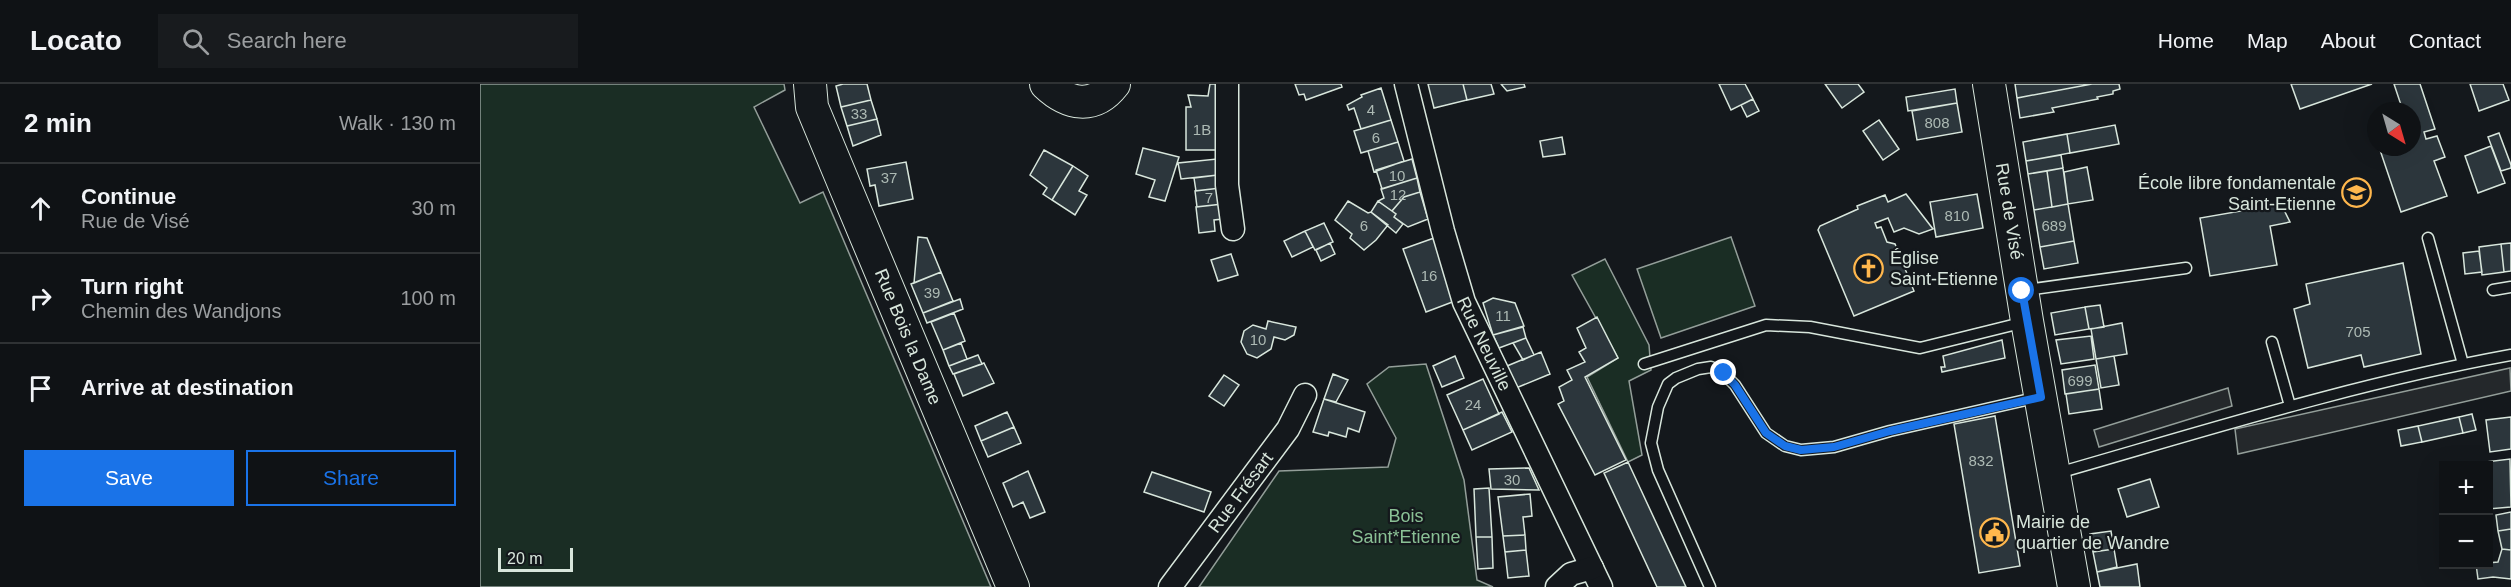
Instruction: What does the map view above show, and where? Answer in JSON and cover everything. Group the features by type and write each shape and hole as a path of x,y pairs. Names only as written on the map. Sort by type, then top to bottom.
{"street":[{"name":"Rue Bois la Dame","path":"810,84 813,106 839,173 1013,587"},
{"path":"1046,84 1056,94 1084,102 1099,99 1114,84"},
{"path":"1227,84 1227,185 1233,229"},
{"name":"Rue Neuville","path":"1406,84 1443,231 1464,302 1596,577"},
{"name":"Rue de Visé","path":"1989,84 2026,321 2074,587"},
{"name":"Rue Frésart","path":"1170,587 1288,429 1305,395"},
{"path":"1557,587 1571,574 1596,577"}],"lane":[{"path":"2428,238 2463,364"},
{"path":"2022,291 2186,268"},
{"path":"2493,290 2511,287"},
{"path":"1644,364 1766,325 1810,327 1920,348 2026,321"},
{"path":"2272,342 2290,406"},
{"path":"2055,474 2290,406 2463,364 2511,355"},
{"path":"1710,587 1658,470 1651,443 1658,406 1668,384 1676,378 1698,369 1712,367 1724,373 1735,385 1766,433 1785,446 1801,450 1834,447 1890,431 2041,397"}],"green space":[{"path":"480,84 784,84 785,90 754,107 800,203 823,192 991,587 480,587"},
{"path":"1731,237 1755,306 1661,338 1637,269"},
{"path":"1605,259 1649,345 1651,370 1629,381 1642,455 1628,462 1587,377 1618,358 1572,275"},
{"name":"Bois Saint*Etienne","path":"1426,364 1464,480 1477,580 1493,587 1199,587 1279,471 1388,467 1396,438 1367,384 1389,367"}],"shaded area":[{"path":"2510,368 2511,391 2238,454 2235,429"},
{"path":"2228,388 2232,406 2099,447 2094,430"}],"building":[{"path":"867,84 871,100 841,107 836,86"},
{"path":"1210,84 1219,84 1218,150 1186,150 1186,107 1191,107 1188,95 1208,96"},
{"path":"1295,84 1341,84 1342,87 1306,100 1304,94 1299,95"},
{"path":"1428,84 1463,84 1467,100 1434,108"},
{"path":"1463,84 1491,84 1494,94 1467,100"},
{"path":"1501,84 1524,84 1525,87 1507,91"},
{"path":"1719,84 1745,84 1753,99 1731,110"},
{"path":"1825,84 1858,84 1864,92 1842,108"},
{"path":"2015,84 2092,84 2017,98"},
{"path":"2092,84 2119,84 2120,89 2113,91 2113,94 2097,97 2098,99 2052,108 2054,112 2020,118 2017,98"},
{"path":"2291,84 2372,84 2300,109"},
{"path":"2394,84 2420,84 2435,129 2424,132 2426,139 2437,136 2445,157 2434,161 2447,196 2401,212 2382,156 2421,156 2421,102 2400,102"},
{"path":"2470,84 2503,84 2509,100 2479,111"},
{"path":"1381,88 1391,120 1361,129 1354,108 1349,110 1347,105 1362,97 1361,95"},
{"path":"1955,89 1957,103 1908,111 1906,97"},
{"path":"1753,99 1759,111 1747,117 1741,105"},
{"path":"871,100 877,119 847,126 841,107"},
{"path":"1957,103 1962,132 1917,140 1912,111"},
{"path":"877,119 881,135 853,146 847,126"},
{"path":"1391,120 1398,142 1361,153 1354,131"},
{"path":"1879,120 1899,149 1883,160 1863,131"},
{"path":"2115,125 2119,144 2070,153 2067,134"},
{"path":"2499,133 2511,165 2511,168 2501,171 2488,137"},
{"path":"2067,134 2070,153 2026,161 2023,142"},
{"path":"1562,137 1565,154 1543,157 1540,141"},
{"path":"1398,142 1404,161 1374,172 1368,151"},
{"path":"2491,146 2505,183 2478,193 2465,156"},
{"path":"1143,148 1179,157 1165,201 1149,197 1155,180 1136,174"},
{"path":"1044,150 1073,166 1052,200 1043,194 1047,188 1030,175"},
{"path":"2061,155 2063,168 2028,174 2026,161"},
{"path":"1217,159 1218,175 1181,179 1178,163"},
{"path":"1412,159 1417,178 1382,189 1376,170"},
{"path":"906,162 913,199 879,206 875,185 870,186 867,169"},
{"path":"1073,166 1088,176 1079,191 1087,195 1075,215 1052,200"},
{"path":"2087,167 2093,200 2068,204 2064,172"},
{"path":"2063,168 2068,204 2052,207 2047,171"},
{"path":"2047,171 2052,207 2034,210 2028,174"},
{"path":"1218,175 1220,188 1196,191 1194,178"},
{"path":"1417,178 1420,192 1404,197 1392,211 1378,201 1384,198 1381,189"},
{"path":"1220,188 1222,204 1197,207 1195,191"},
{"path":"1420,192 1428,219 1408,227 1394,217 1396,214 1392,211 1404,197"},
{"name":"Église Saint-Etienne","path":"1906,194 1933,229 1919,234 1904,228 1894,232 1888,218 1875,223 1877,228 1881,227 1887,242 1895,244 1914,291 1854,316 1818,230 1820,226 1858,209 1857,206 1885,195 1888,202"},
{"path":"1977,194 1983,228 1936,237 1930,202"},
{"path":"1348,201 1368,213 1371,212 1388,225 1364,250 1350,238 1352,234 1335,220"},
{"path":"1378,201 1396,214 1394,217 1403,224 1396,233 1371,212"},
{"path":"1222,204 1223,219 1214,220 1215,231 1199,233 1196,207"},
{"path":"2068,204 2074,241 2040,247 2034,210"},
{"path":"2281,204 2290,222 2270,226 2277,265 2210,276 2200,218"},
{"path":"1324,223 1333,242 1315,250 1305,231"},
{"path":"1305,231 1313,247 1292,257 1284,241"},
{"path":"918,237 927,238 941,272 914,283"},
{"path":"1434,238 1455,301 1426,312 1403,249"},
{"path":"2074,241 2078,263 2044,269 2040,247"},
{"path":"1330,243 1335,254 1321,261 1316,250"},
{"path":"2511,243 2511,271 2504,272 2501,244"},
{"path":"2501,244 2504,272 2482,275 2479,247"},
{"path":"2479,251 2482,272 2465,274 2463,253"},
{"path":"1231,254 1238,275 1218,281 1211,260"},
{"path":"2403,263 2421,354 2364,367 2361,355 2308,368 2294,309 2310,304 2306,284"},
{"path":"941,272 953,301 923,313 911,284"},
{"path":"1493,298 1515,303 1524,326 1493,335 1483,303"},
{"path":"960,299 963,309 927,323 923,313"},
{"path":"2100,305 2104,327 2089,329 2085,307"},
{"path":"2085,307 2089,329 2055,335 2051,313"},
{"path":"954,313 965,341 943,350 931,322"},
{"path":"1597,317 1618,358 1585,377 1626,460 1595,475 1558,404 1564,401 1559,387 1572,380 1567,370 1585,362 1579,352 1586,348 1577,328"},
{"path":"1268,321 1296,327 1294,335 1285,340 1274,337 1271,349 1257,358 1247,354 1241,342 1244,331 1253,325 1266,329"},
{"path":"2122,323 2127,354 2096,359 2091,329"},
{"path":"1523,327 1526,338 1499,348 1493,335"},
{"path":"2091,336 2094,359 2061,364 2056,340"},
{"path":"1526,338 1534,355 1523,360 1513,343"},
{"path":"2002,340 2005,358 1942,372 1941,367 1945,367 1943,356"},
{"path":"961,343 967,359 949,366 943,350"},
{"path":"1541,352 1550,374 1516,388 1507,366"},
{"path":"978,355 982,364 953,374 949,366"},
{"path":"1455,356 1464,378 1442,387 1433,366"},
{"path":"2114,356 2119,385 2101,388 2096,359"},
{"path":"984,363 994,383 963,396 954,374"},
{"path":"2095,365 2099,389 2065,394 2062,370"},
{"path":"1333,374 1348,380 1336,402 1324,399"},
{"path":"1224,375 1239,385 1224,406 1209,396"},
{"path":"1483,379 1499,414 1463,430 1447,395"},
{"path":"2099,389 2102,409 2069,414 2066,394"},
{"path":"1324,399 1365,412 1359,432 1348,428 1346,437 1329,432 1328,436 1313,432"},
{"path":"1007,412 1014,427 981,441 975,426"},
{"path":"1502,412 1512,432 1472,450 1463,430"},
{"path":"2472,414 2476,430 2463,433 2459,417"},
{"path":"1995,416 2020,566 1979,573 1954,424"},
{"path":"2459,417 2463,433 2422,442 2418,426"},
{"path":"2511,417 2511,449 2490,452 2486,420"},
{"path":"2418,426 2422,442 2401,446 2398,430"},
{"path":"1014,427 1021,443 988,457 981,441"},
{"path":"2510,459 2511,507 2493,509 2493,461"},
{"path":"1628,462 1686,587 1657,587 1604,473"},
{"path":"1529,468 1539,490 1491,489 1489,469"},
{"path":"1028,471 1045,512 1030,518 1023,502 1013,507 1003,483"},
{"path":"1152,472 1211,492 1204,512 1144,492"},
{"path":"2150,479 2159,507 2127,517 2118,489"},
{"path":"1489,488 1492,537 1476,537 1474,489"},
{"path":"1530,494 1532,516 1523,517 1525,535 1503,536 1498,497"},
{"path":"2511,512 2511,529 2498,531 2496,515"},
{"path":"2511,529 2511,550 2502,549 2498,531"},
{"path":"2111,531 2114,549 2093,552 2090,534"},
{"path":"1525,535 1526,550 1505,552 1503,536"},
{"path":"1476,537 1492,537 1493,568 1478,569"},
{"path":"2114,549 2117,567 2097,572 2093,552"},
{"path":"2502,549 2511,550 2511,579 2493,577 2478,579 2477,569 2493,569 2493,562 2498,562"},
{"path":"1526,550 1529,576 1508,578 1505,552"},
{"path":"2137,564 2140,587 2100,587 2097,572"}],"place":[{"name":"École libre fondamentale Saint-Etienne","path":"2357,193"},
{"name":"Église Saint-Etienne","path":"1869,268"},
{"name":"Mairie de quartier de Wandre","path":"1995,532"}],"route":[{"path":"1724,373 1735,385 1766,433 1785,446 1801,450 1834,447 1890,431 2041,397 2022,291"}]}
